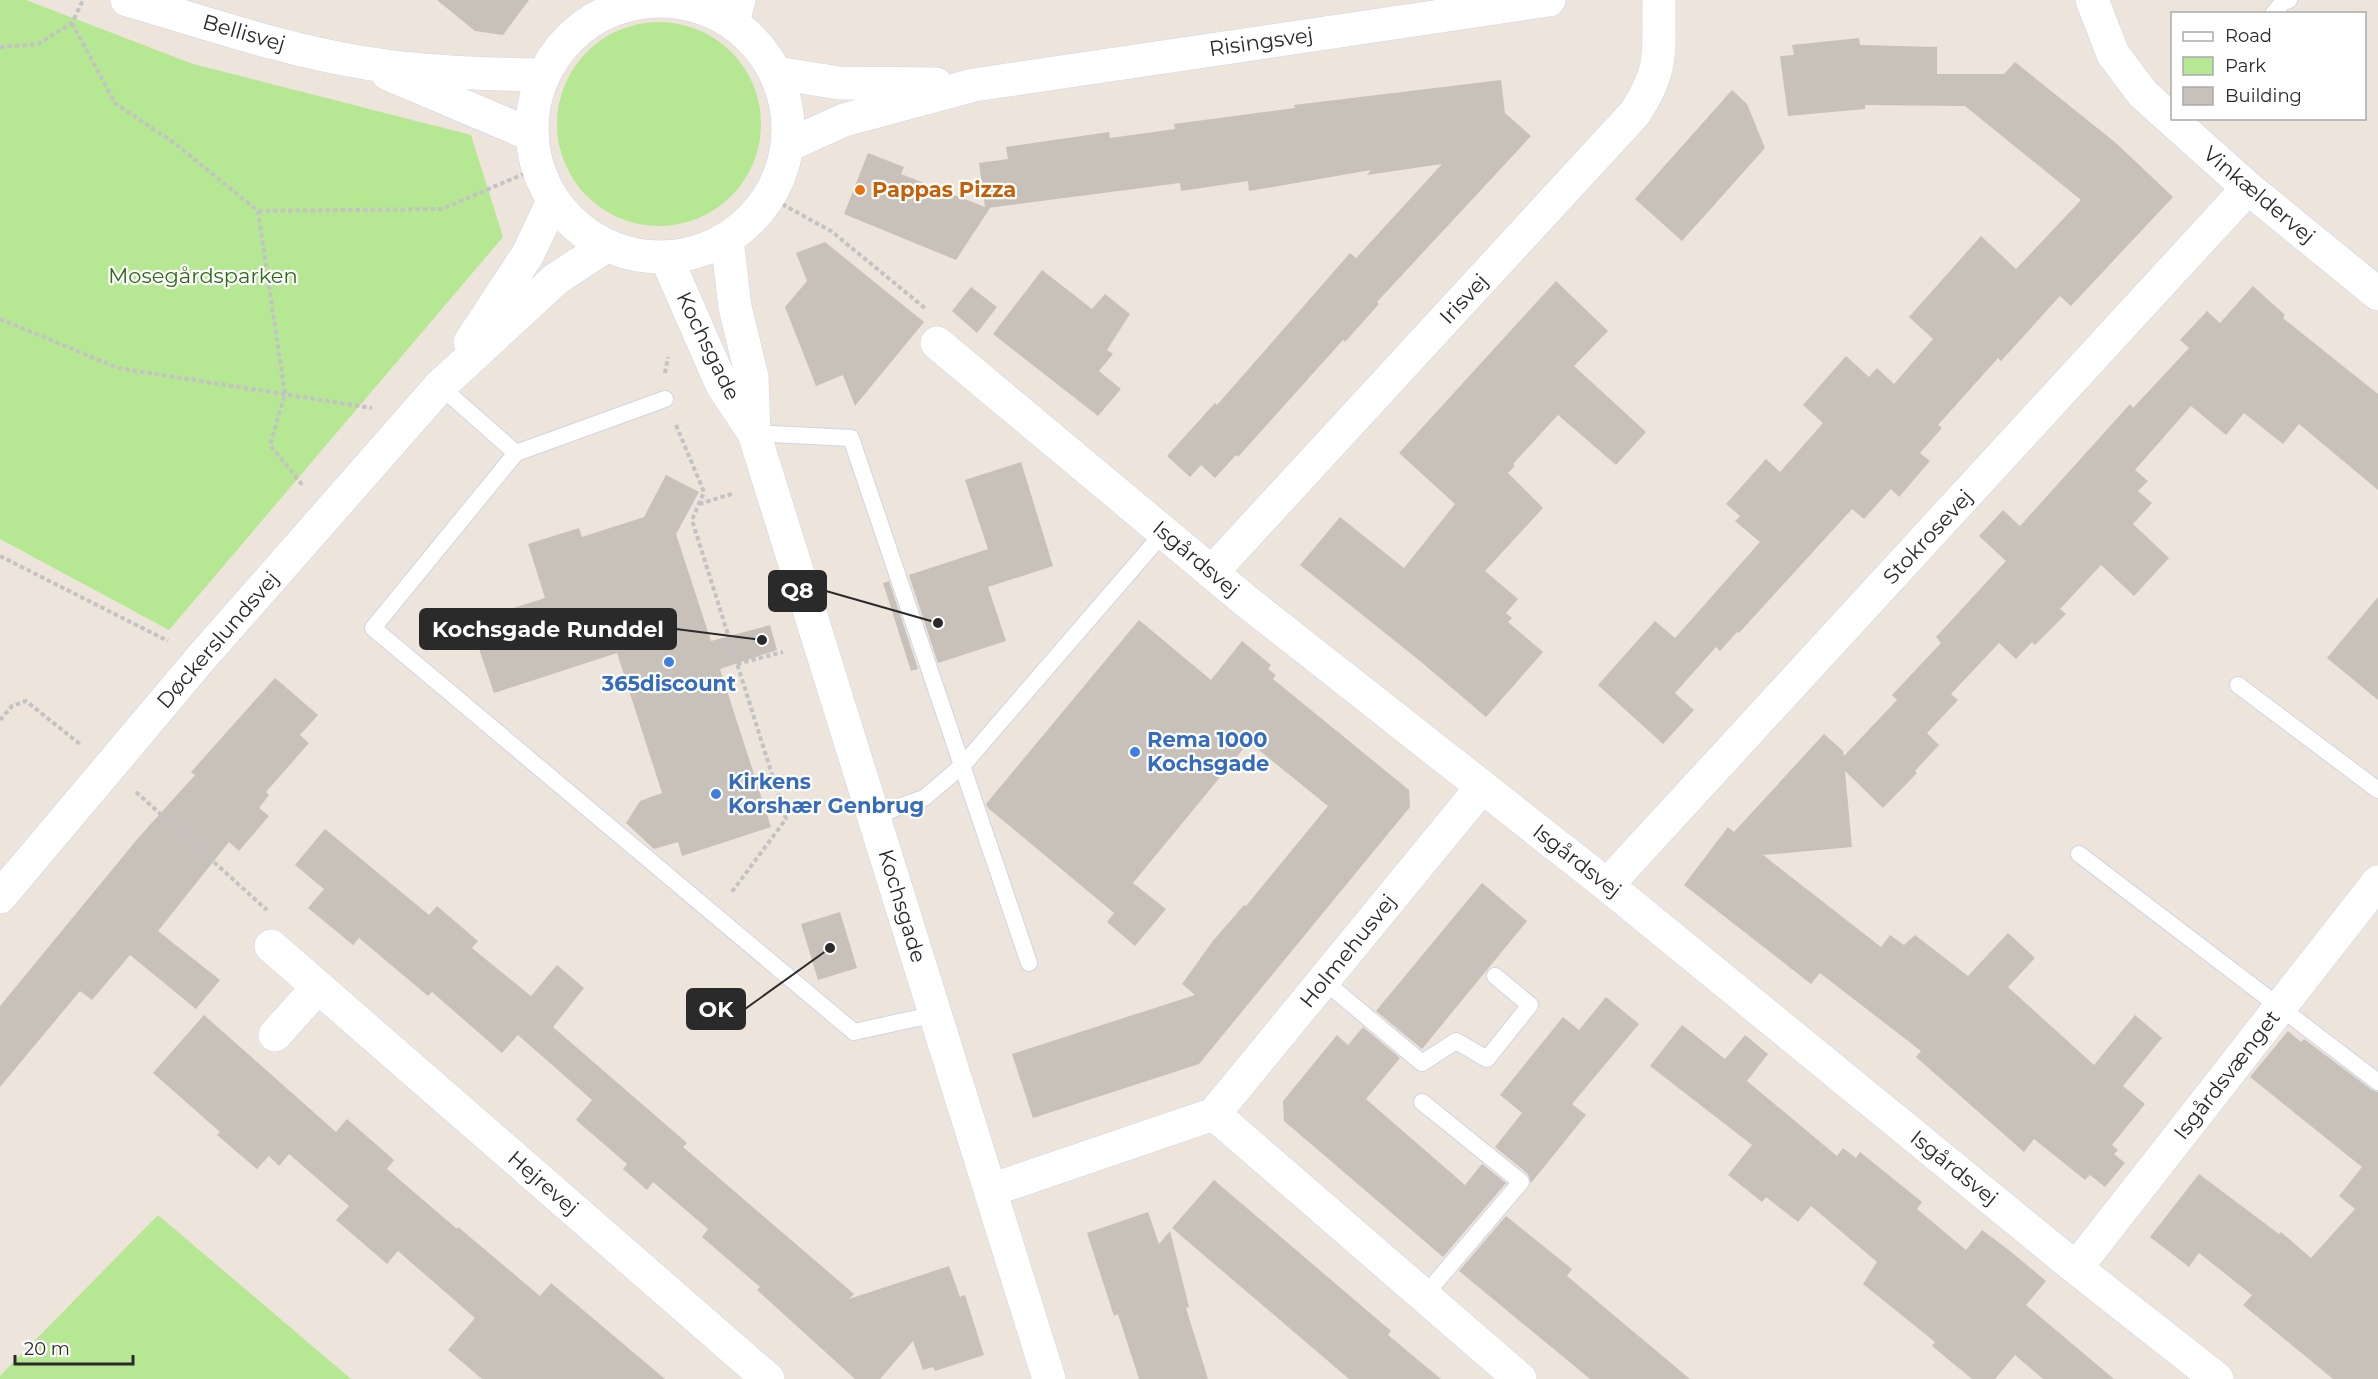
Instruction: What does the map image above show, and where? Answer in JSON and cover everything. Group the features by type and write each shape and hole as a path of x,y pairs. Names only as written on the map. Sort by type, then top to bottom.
{"street":[{"name":"Bellisvej","path":"127,0 271,42 362,63 491,74 542,75"},
{"path":"678,0 709,10 736,11 751,37 777,73 789,109 789,145 769,197 740,230 727,239 702,249 666,257 637,256 606,246 578,229 554,201 538,168 532,135 536,98 542,75 572,36 579,14 610,10 639,1 678,0"},
{"name":"Risingsvej","path":"789,145 844,120 974,85 1549,0"},
{"name":"Irisvej","path":"1212,572 1635,113 1650,89 1659,63 1659,0"},
{"name":"Vinkældervej","path":"2092,0 2113,54 2144,93 2171,117"},
{"name":"Bellisvej","path":"362,63 532,135"},
{"name":"Risingsvej","path":"777,73 839,83 974,85"},
{"name":"Vinkældervej","path":"2175,120 2248,188 2378,294"},
{"name":"Stokrosevej","path":"1607,885 2248,188"},
{"name":"Døckerslundsvej","path":"440,386 528,254 554,201"},
{"name":"Kochsgade","path":"727,239 735,307 752,377 754,433 1050,1379"},
{"name":"Døckerslundsvej","path":"0,897 201,658 440,386 556,279 606,246"},
{"name":"Kochsgade","path":"666,257 722,385 754,433"},
{"name":"Isgårdsvej","path":"937,343 1212,572 1607,885 2076,1268 2217,1379"},
{"name":"Holmehusvej","path":"1214,1114 1482,787"},
{"name":"Isgårdsvænget","path":"2076,1268 2378,882"},
{"name":"Hejrevej","path":"271,946 768,1379"},
{"path":"275,1035 318,987"},
{"path":"991,1190 1214,1114 1520,1379"}],"lane":[{"path":"2275,12 2282,3 2289,0"},
{"path":"440,386 516,453"},
{"path":"665,399 516,453 373,628 854,1032 936,1014"},
{"path":"754,433 851,438 1029,963"},
{"path":"874,816 924,798 963,765 1164,532"},
{"path":"2238,685 2378,790"},
{"path":"2079,854 2378,1082"},
{"path":"1324,981 1422,1063 1456,1041 1487,1059 1530,1005 1495,976"},
{"path":"1422,1102 1521,1182 1424,1296"}],"path":[{"path":"0,47 38,44 72,23 84,0"},
{"path":"72,23 115,103 177,145 258,211 442,209 538,168"},
{"path":"769,197 831,231 932,315 937,343"},
{"path":"258,211 285,394 270,445 327,516"},
{"path":"0,319 118,368 414,415"},
{"path":"665,399 704,492 692,520 786,819 715,915"},
{"path":"0,556 201,658"},
{"path":"737,664 820,642"},
{"path":"0,720 12,706 26,701 108,767 279,921 271,946"}],"green space":[{"name":"Mosegårdsparken","path":"0,0 26,0 193,64 471,135 503,237 169,630 0,539"},
{"path":"659,22 679,24 698,30 731,52 753,85 759,104 761,124 759,144 753,163 731,196 698,218 679,224 659,226 639,224 620,218 587,196 565,163 559,144 557,124 559,104 565,85 587,52 620,30 639,24"},
{"path":"158,1215 351,1379 0,1379 0,1376"}],"building":[{"path":"437,0 529,0 503,35 475,31"},
{"path":"1859,38 1860,45 1937,47 1937,74 2004,74 2015,62 2116,143 2173,197 2071,306 2060,296 2001,361 1998,358 1938,425 1942,428 1920,453 1930,461 1899,497 1891,489 1864,519 1852,509 1739,633 1737,632 1720,651 1716,647 1675,693 1694,710 1663,744 1598,685 1655,621 1675,638 1760,542 1735,521 1740,516 1726,504 1766,459 1780,472 1823,423 1803,405 1846,356 1869,377 1877,368 1894,384 1933,339 1909,317 1981,236 2016,269 2081,200 1965,106 1865,105 1865,109 1788,116 1780,56 1794,55 1792,45"},
{"path":"1501,80 1505,113 1531,136 1377,302 1379,304 1345,342 1343,340 1238,457 1236,455 1215,478 1201,465 1190,477 1167,456 1215,403 1217,405 1350,253 1356,258 1442,164 1367,175 1371,170 1249,191 1248,181 1181,191 1180,183 988,208 990,208 956,260 844,214 868,153 904,167 901,174 985,207 979,163 1008,159 1006,147 1109,132 1110,138 1175,129 1174,124 1295,108 1294,105"},
{"path":"1732,90 1747,104 1765,148 1682,241 1635,199"},
{"path":"825,242 924,322 855,406 843,375 816,386 785,307 807,281 796,253"},
{"path":"1042,270 1092,309 1105,294 1130,314 1107,350 1113,354 1099,371 1121,389 1098,416 993,334"},
{"path":"1556,281 1608,331 1574,366 1646,432 1616,465 1558,415 1513,464 1515,466 1508,473 1543,508 1485,571 1518,599 1506,613 1512,618 1508,622 1543,652 1486,717 1300,565 1340,517 1404,568 1455,504 1399,453"},
{"path":"2253,286 2285,315 2283,318 2378,394 2378,490 2299,424 2283,444 2244,413 2226,435 2191,406 2135,470 2148,481 2138,491 2152,503 2133,524 2169,558 2134,596 2101,565 2060,609 2066,614 2035,645 2032,642 2016,659 1999,643 1951,694 1958,700 1927,733 1939,745 1915,771 1917,773 1883,808 1845,771 1852,847 1763,855 1881,947 1890,935 1904,945 1915,935 1968,976 2008,933 2035,958 2008,987 2094,1065 2135,1015 2162,1038 2123,1086 2145,1104 2112,1145 2118,1150 2114,1154 2125,1163 2105,1187 2090,1175 2085,1180 2034,1139 2024,1152 1916,1057 1921,1051 1820,973 1811,984 1684,885 1728,827 1734,832 1824,734 1843,751 1844,756 1897,700 1892,695 1941,643 1936,637 2006,561 1979,536 2003,510 2020,526 2130,404 2133,408 2189,348 2180,340 2207,311 2220,323"},
{"path":"971,287 997,307 977,333 952,311"},
{"path":"1021,462 1053,566 988,587 1006,641 938,663 909,575 988,549 965,480"},
{"name":"365discount","path":"666,475 699,492 676,534 711,641 770,625 777,650 720,669 771,827 682,856 678,842 654,849 626,823 640,801 662,793 617,653 494,693 470,622 545,598 528,544 579,528 582,537 644,517"},
{"path":"889,581 918,669 911,671 883,583"},
{"path":"2378,597 2378,700 2327,658"},
{"path":"1139,620 1211,680 1242,641 1271,665 1268,669 1276,675 1273,679 1409,790 1410,807 1199,1064 1033,1118 1012,1054 1195,995 1182,984 1212,942 1244,905 1246,906 1328,806 1249,742 1133,883 1166,909 1135,946 1107,922 1114,913 988,808 986,804"},
{"path":"275,678 318,715 300,735 309,743 266,792 269,795 259,808 269,816 239,851 229,842 158,931 220,980 196,1009 130,955 92,1000 80,991 0,1087 0,1006 139,837 195,775 191,772"},
{"path":"325,829 429,915 437,906 478,941 472,948 531,996 557,965 584,988 553,1027 687,1143 683,1147 854,1294 849,1299 949,1266 960,1297 965,1295 984,1355 935,1371 933,1367 923,1370 913,1341 880,1379 855,1379 757,1290 760,1287 702,1237 708,1229 653,1182 647,1190 623,1169 627,1164 576,1120 592,1100 518,1035 502,1053 432,992 428,996 359,938 353,945 308,908 324,889 295,865"},
{"path":"1482,883 1527,921 1422,1049 1376,1011"},
{"path":"840,912 857,968 818,980 801,924"},
{"path":"1606,997 1639,1024 1572,1104 1586,1115 1531,1183 1528,1174 1495,1147 1522,1113 1500,1095 1563,1017 1579,1030"},
{"path":"204,1015 336,1132 347,1119 394,1160 387,1169 540,1296 551,1283 665,1379 482,1379 448,1350 475,1318 398,1251 387,1264 336,1220 349,1206 289,1154 279,1166 269,1156 257,1169 217,1135 220,1132 153,1073"},
{"path":"1682,1025 1725,1059 1745,1035 1768,1054 1747,1081 1837,1156 1843,1148 1856,1158 1860,1152 1922,1202 1917,1209 1966,1250 1982,1230 2010,1251 2046,1281 2026,1305 2114,1379 2043,1379 2015,1355 1995,1379 1972,1379 1932,1346 1935,1342 1863,1284 1877,1262 1811,1206 1798,1222 1766,1197 1762,1202 1728,1175 1752,1145 1650,1066"},
{"path":"1363,1027 1400,1058 1366,1099 1465,1185 1482,1164 1506,1183 1443,1257 1284,1121 1283,1101 1337,1035 1348,1045"},
{"path":"2288,1031 2301,1042 2304,1039 2372,1090 2378,1092 2378,1379 2333,1379 2243,1305 2252,1295 2199,1253 2189,1267 2150,1237 2199,1174 2279,1234 2281,1232 2311,1258 2355,1209 2339,1196 2362,1167 2250,1077"},
{"path":"1214,1180 1391,1331 1388,1335 1441,1379 1349,1379 1172,1228"},
{"path":"1148,1212 1159,1244 1170,1231 1189,1307 1186,1308 1208,1379 1139,1379 1118,1314 1114,1316 1087,1233"},
{"path":"1506,1216 1572,1269 1567,1276 1690,1379 1590,1379 1459,1271"}],"place":[{"name":"Pappas Pizza","path":"860,190"},
{"name":"Q8","path":"938,623"},
{"name":"Kochsgade Runddel","path":"762,640"},
{"name":"365discount","path":"669,662"},
{"name":"Rema 1000 Kochsgade","path":"1135,752"},
{"name":"Kirkens Korshær Genbrug","path":"716,794"},
{"name":"OK","path":"830,948"}]}
